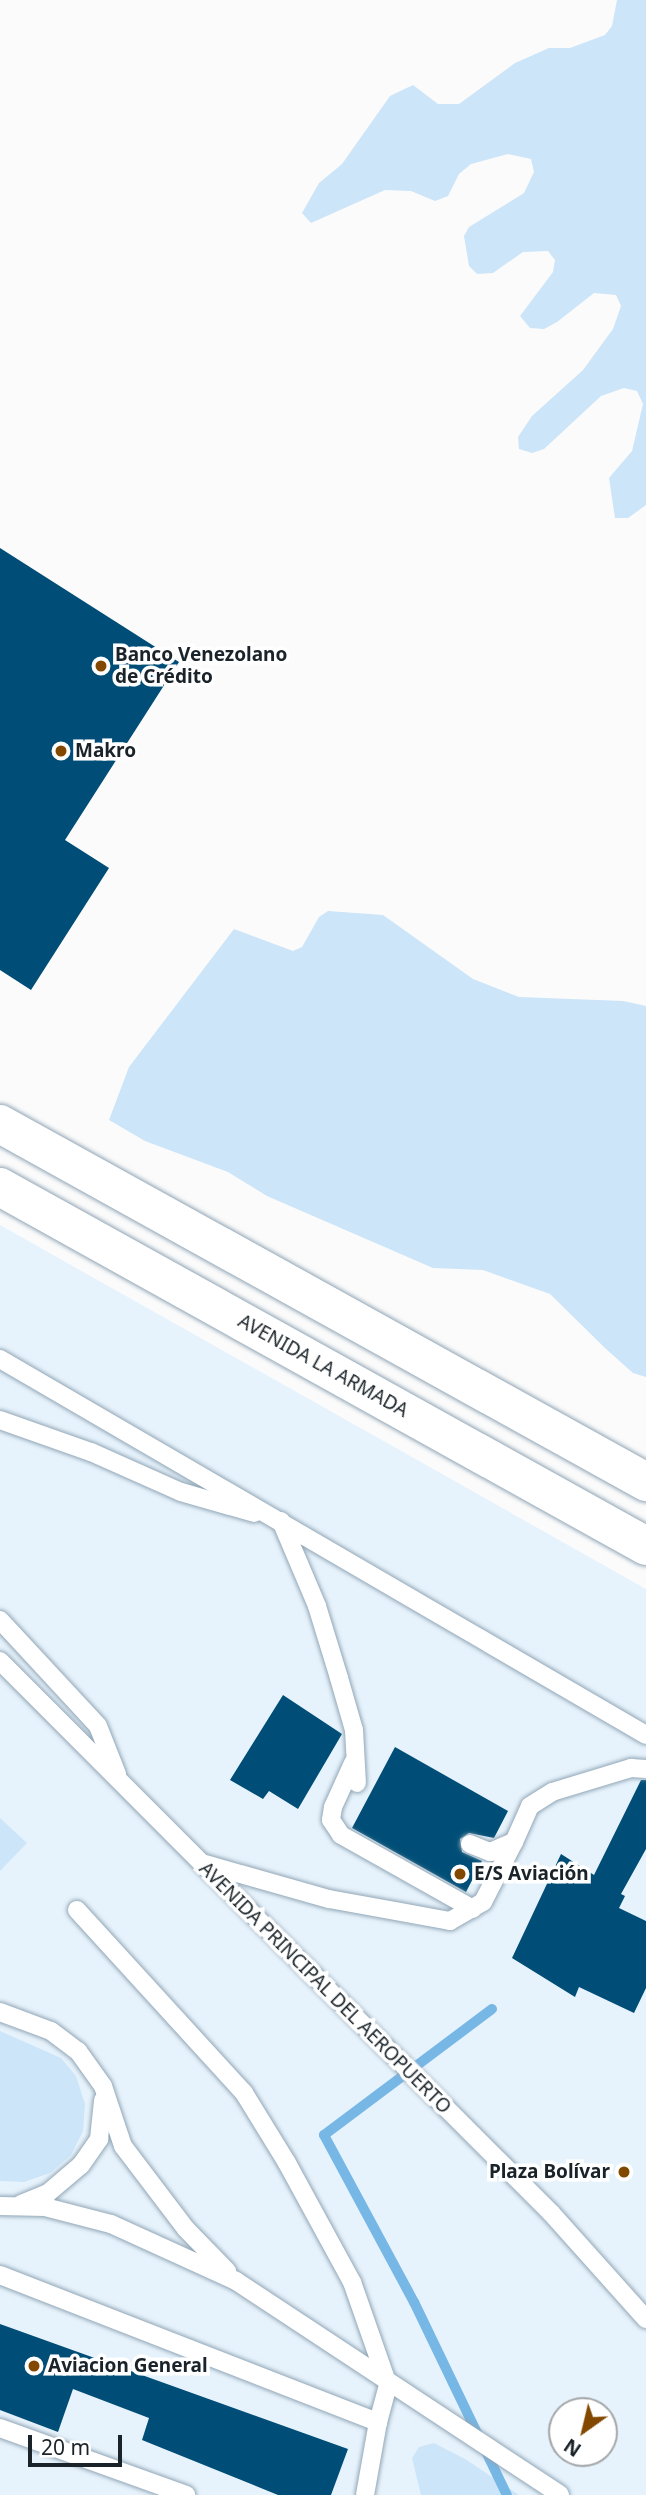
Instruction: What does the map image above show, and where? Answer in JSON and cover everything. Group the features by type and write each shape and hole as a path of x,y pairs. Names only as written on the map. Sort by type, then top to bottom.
{"main road":[{"path":"0,1124 646,1482"},
{"name":"AVENIDA LA ARMADA","path":"0,1187 646,1546"}],"lane":[{"path":"0,1359 646,1735"},
{"path":"0,1420 91,1452 181,1492 281,1521"},
{"path":"281,1521 317,1606 357,1755 357,1783"},
{"path":"0,1620 98,1726 120,1782"},
{"name":"AVENIDA PRINCIPAL DEL AEROPUERTO","path":"0,1661 361,2026 552,2214 646,2319"},
{"path":"357,1755 333,1807 331,1820 341,1835 473,1909"},
{"path":"202,1863 329,1899 450,1921 483,1902 530,1806 552,1792 631,1768 646,1769"},
{"path":"470,1844 490,1852 514,1842"},
{"path":"77,1910 244,2093 352,2282 388,2385 378,2422 365,2495"},
{"path":"0,2012 51,2031 78,2051 103,2086 123,2146 186,2229 236,2281"},
{"path":"4,2207 48,2193 81,2165 99,2139 103,2086"},
{"path":"4,2207 45,2207 111,2224 236,2281 388,2385 560,2495"},
{"path":"0,2275 378,2422"},
{"path":"0,2428 186,2495"}],"shaded area":[{"path":"617,0 646,0 646,505 628,518 615,518 609,478 632,451 643,404 637,391 624,388 601,396 544,449 532,453 519,449 518,437 532,416 583,370 613,329 621,306 616,295 594,293 557,322 544,329 530,328 520,316 553,272 555,260 548,251 523,252 493,273 477,274 469,266 464,236 469,227 524,193 534,172 531,159 508,154 471,164 459,174 448,196 435,201 411,191 385,190 311,223 302,213 319,183 342,164 390,96 413,85 438,104 459,104 515,63 549,48 570,48 605,35 612,26"},
{"path":"328,911 383,915 473,979 519,997 623,1001 646,1006 646,1377 633,1373 550,1294 483,1270 433,1268 267,1196 228,1172 145,1141 109,1120 129,1067 234,929 293,951 302,947 319,917"},
{"path":"0,1225 646,1589 646,2495 0,2495"},
{"path":"0,1818 27,1843 0,1871"},
{"path":"0,2031 61,2058 76,2076 85,2104 83,2131 71,2155 50,2173 24,2182 0,2181"},
{"path":"434,2443 465,2459 519,2495 421,2495 412,2458 419,2447"}],"building":[{"name":"Makro","path":"0,548 179,662 65,840 109,868 31,990 0,970"},
{"path":"283,1695 342,1734 298,1809 269,1791 263,1799 230,1780"},
{"path":"395,1747 508,1811 494,1838 469,1833 460,1839 462,1852 482,1861 466,1892 352,1828"},
{"path":"641,1780 646,1780 646,1849 621,1894 625,1896 619,1908 646,1921 646,1988 634,2013 579,1987 575,1997 512,1958 561,1854 594,1875"},
{"path":"0,2324 348,2449 331,2495 278,2495 142,2440 149,2418 73,2389 58,2432 0,2410"}],"waterway":[{"path":"492,2009 324,2135 414,2302 507,2495"}],"place":[{"name":"Banco Venezolano de Crédito","path":"101,666"},
{"name":"Makro","path":"61,751"},
{"name":"E/S Aviación","path":"460,1874"},
{"name":"Plaza Bolívar","path":"624,2172"},
{"name":"Aviacion General","path":"34,2366"}]}
